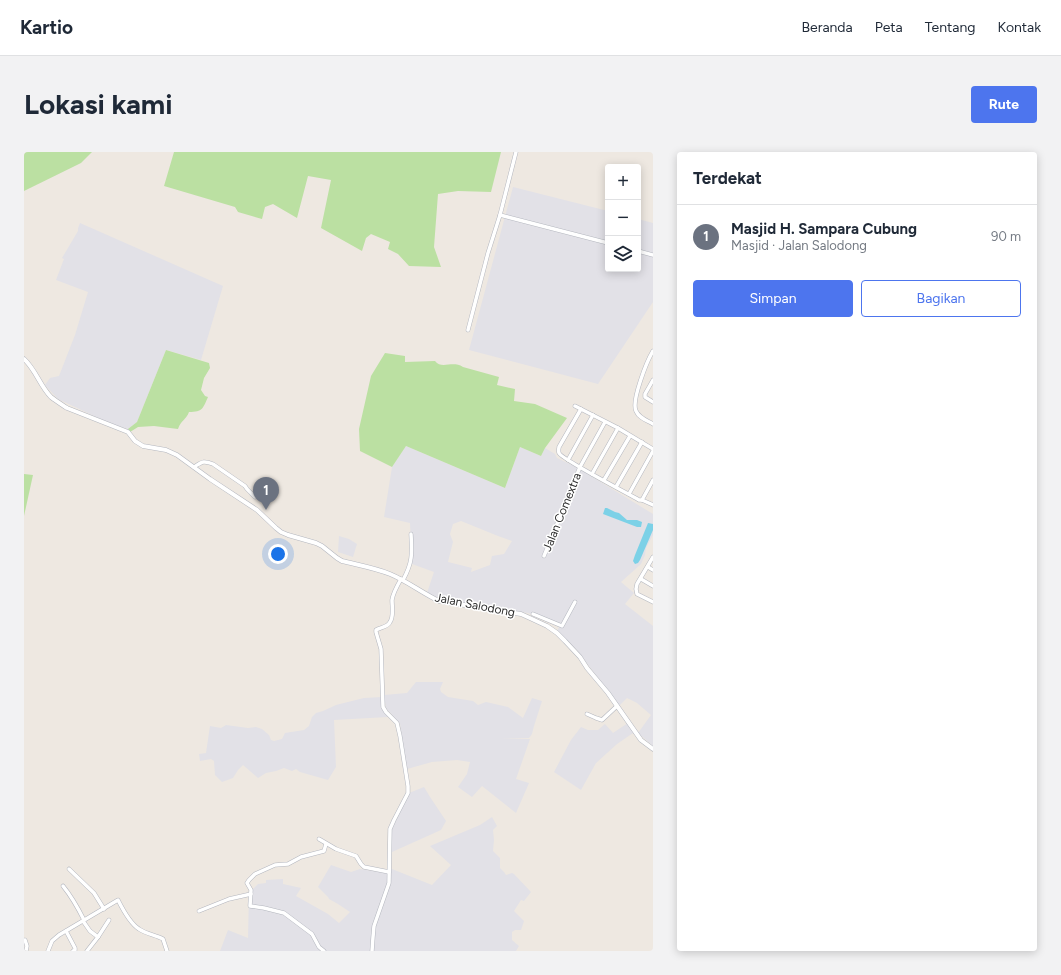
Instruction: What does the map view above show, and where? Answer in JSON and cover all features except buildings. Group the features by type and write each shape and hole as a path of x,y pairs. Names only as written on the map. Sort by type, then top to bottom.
{"street":[{"path":"468,330 516,152"},
{"path":"500,215 605,242"},
{"path":"641,252 653,256"},
{"path":"653,351 646,364 634,407 641,418 653,424"},
{"name":"Jalan Salodong","path":"24,359 51,396 59,403 67,408 128,432 135,441 143,446 171,452 257,510 280,532 316,543 342,560 385,572 439,601 521,614 547,626 557,633 580,656 587,668 617,706 641,740 653,749"},
{"path":"653,380 644,394 646,398 653,402"},
{"path":"575,406 618,428 653,450 628,494"},
{"path":"581,409 558,449 559,453 568,460 628,494 653,505"},
{"path":"568,460 593,415"},
{"name":"Jalan Comextra","path":"544,556 580,467 605,422"},
{"path":"592,474 618,428"},
{"path":"604,480 630,436"},
{"path":"616,487 642,442"},
{"path":"194,468 200,462 209,462 246,486 255,497"},
{"path":"642,500 653,480"},
{"path":"372,951 374,926 389,884 390,830 408,793 397,723 383,707 381,649 376,630 391,622 393,599 396,589 410,565 412,553 411,534"},
{"path":"653,557 636,586 636,593 653,602"},
{"path":"648,567 653,570"},
{"path":"641,579 653,586"},
{"path":"533,614 562,626 575,602"},
{"path":"587,714 602,720 617,706"},
{"path":"319,839 336,850 356,856 364,867 389,872"},
{"path":"324,951 312,934 284,913 250,906 251,890 247,883 255,874 278,864 288,864 301,857 324,851 326,844"},
{"path":"69,869 94,893 104,909"},
{"path":"62,886 71,896 79,909 83,921 90,931 98,937"},
{"path":"199,911 229,899 251,894"},
{"path":"48,951 52,941 58,935 118,900 139,929 163,939 167,951"},
{"path":"86,951 98,937 109,920"},
{"path":"66,931 75,948 73,951"},
{"path":"26,940 26,951"}],"shaded area":[{"path":"513,187 605,210 605,272 641,272 641,220 653,223 653,302 598,384 469,350"},
{"path":"80,223 223,286 201,360 166,350 137,422 128,429 111,424 58,399 45,385 50,378 59,376 75,335 88,292 56,280 64,259 62,258 78,231"},
{"path":"406,446 505,488 520,447 541,456 545,448 555,454 557,458 576,467 653,514 653,535 646,548 641,564 621,582 634,593 625,604 653,626 653,746 638,733 651,715 637,703 627,698 619,706 577,650 557,631 559,627 528,613 444,600 427,593 434,572 412,564 410,523 384,517 392,467","holes":["461,521 512,541 504,554 492,556 490,565 471,572 472,568 448,562 453,542 450,534 453,524"]},
{"path":"339,536 349,539 357,544 353,557 338,552"},
{"path":"416,682 443,682 440,689 441,692 448,697 473,701 478,705 486,702 508,707 523,718 532,698 542,701 532,734 529,738 500,738 530,739 516,779 529,783 516,813 482,786 472,797 458,787 467,774 470,762 457,760 432,762 407,769 400,724 386,708 384,695 407,693"},
{"path":"382,697 383,711 388,717 334,720 336,767 328,780 300,772 296,769 292,771 284,768 266,773 258,778 243,765 233,778 222,782 215,775 214,761 211,759 200,761 199,754 206,753 210,726 221,728 226,725 248,728 256,727 262,729 269,735 271,740 274,741 282,739 285,733 304,730 309,726 312,717 316,713 336,705 364,698"},
{"path":"628,723 633,733 617,744 596,763 581,790 554,772 571,740 581,727 588,730 598,730 605,724 613,733"},
{"path":"424,787 446,821 441,830 392,852 390,833 409,793"},
{"path":"492,817 497,826 493,830 493,851 500,858 500,868 506,875 512,873 514,874 531,892 524,901 521,900 514,911 524,921 521,930 515,930 512,932 512,940 519,946 516,951 220,951 228,930 248,938 249,893 258,884 266,883 266,880 283,879 283,884 301,888 296,896 328,914 339,923 350,912 329,899 318,887 331,865 351,872 360,869 386,873 392,869 432,885 451,865 430,846 480,825"}],"green space":[{"path":"24,152 92,152 81,163 24,191"},
{"path":"174,152 501,152 491,192 458,191 438,194 434,247 441,267 409,266 398,254 388,249 390,242 371,234 366,238 362,251 321,228 331,180 308,176 297,218 273,204 265,207 262,219 238,212 235,207 164,186"},
{"path":"166,350 209,363 210,368 204,378 201,390 205,396 208,397 205,404 200,410 189,412 178,429 154,426 138,427 130,432 128,429 137,422"},
{"path":"385,353 405,356 405,362 435,361 441,365 455,364 499,377 497,385 515,389 514,401 535,404 567,418 545,448 541,456 520,447 505,488 406,446 392,467 360,451 359,429 371,376"},
{"path":"24,474 33,475 24,516"}],"water":[{"path":"605,508 619,513 627,520 637,520 642,522 641,527 637,527 603,514"},
{"path":"648,523 653,524 653,530 640,560 635,564 633,561"}],"place":[{"name":"Masjid H. Sampara Cubung","path":"266,510"}]}
